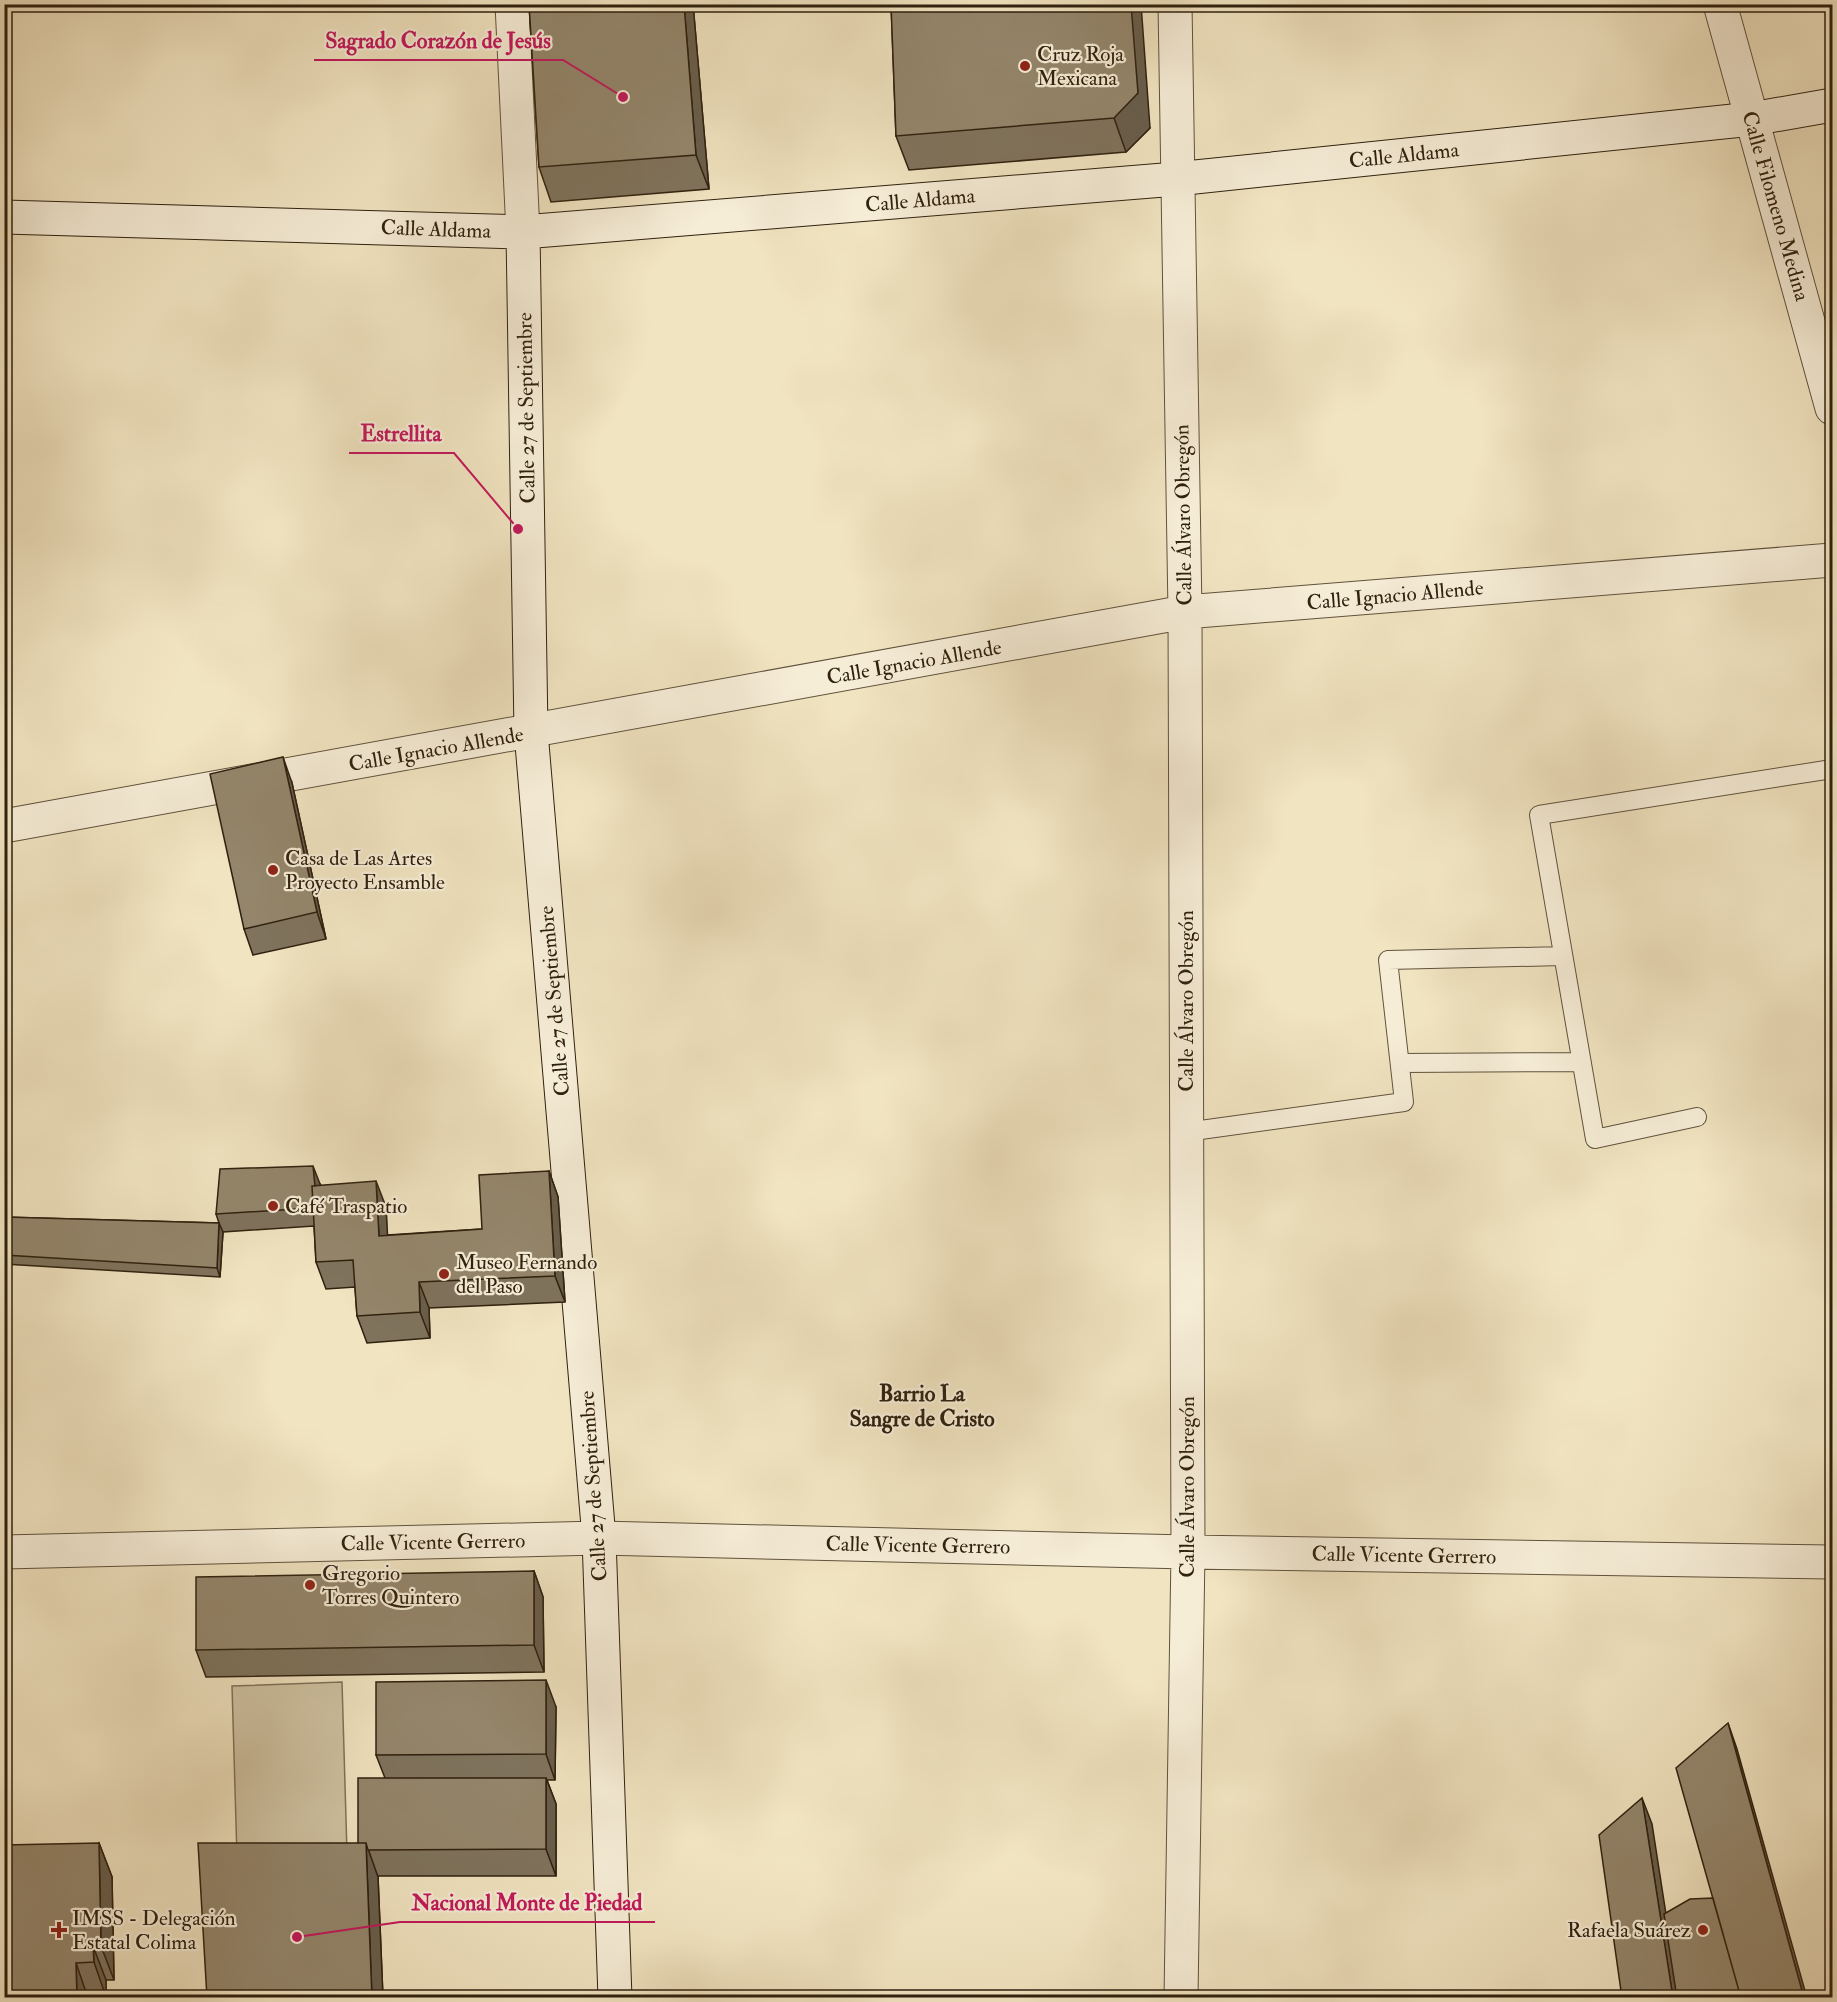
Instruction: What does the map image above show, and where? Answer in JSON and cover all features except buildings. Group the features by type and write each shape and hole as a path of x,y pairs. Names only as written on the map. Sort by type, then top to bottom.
{"street":[{"name":"Calle 27 de Septiembre","path":"512,4 523,232 531,732 599,1538 615,1998"},
{"name":"Calle Álvaro Obregón","path":"1175,4 1176,179 1185,612 1188,1552 1181,1998"},
{"name":"Calle Filomeno Medina","path":"1720,4 1833,408"},
{"name":"Calle Aldama","path":"4,217 523,232 1176,179 1752,119 1833,105"},
{"name":"Calle Ignacio Allende","path":"4,826 1185,612 1833,560"},
{"name":"Calle Vicente Gerrero","path":"4,1552 599,1538 1188,1552 1833,1562"}],"lane":[{"path":"1697,1117 1595,1139 1539,815 1833,769"},
{"path":"1186,1132 1404,1102 1388,960 1563,956"},
{"path":"1400,1063 1581,1062"}],"shaded area":[{"path":"342,1682 347,1853 237,1857 232,1686"}],"place":[{"name":"Cruz Roja Mexicana","path":"1025,66"},
{"name":"Sagrado Corazón de Jesús","path":"623,97"},
{"name":"Estrellita","path":"518,529"},
{"name":"Casa de Las Artes Proyecto Ensamble","path":"273,870"},
{"name":"Café Traspatio","path":"273,1206"},
{"name":"Museo Fernando del Paso","path":"444,1274"},
{"name":"Gregorio Torres Quintero","path":"310,1585"},
{"name":"IMSS - Delegación Estatal Colima","path":"59,1930"},
{"name":"Rafaela Suárez","path":"1703,1930"},
{"name":"Nacional Monte de Piedad","path":"297,1937"}],"district":[{"name":"Barrio La Sangre de Cristo","path":"922,1406"}]}
